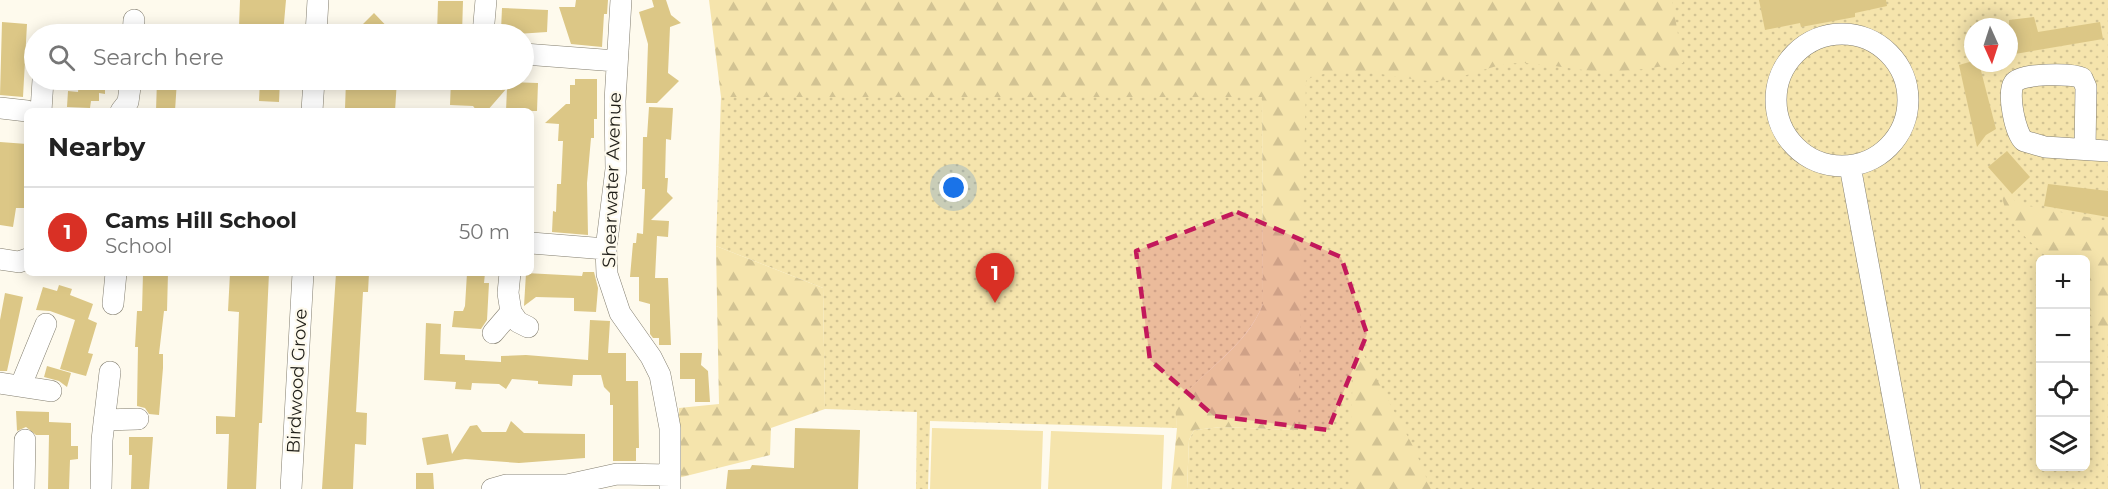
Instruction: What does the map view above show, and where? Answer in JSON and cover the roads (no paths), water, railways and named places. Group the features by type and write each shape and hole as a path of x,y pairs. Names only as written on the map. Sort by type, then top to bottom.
{"street":[{"path":"317,24 318,0"},
{"path":"484,24 486,0"},
{"name":"Shearwater Avenue","path":"621,0 616,61 616,169 606,249 612,295 620,313 651,357 660,375 670,428 670,482"},
{"path":"1826,36 1859,36 1880,45 1896,61 1908,93 1903,126 1891,146 1872,159 1851,166 1832,166 1806,156 1786,136 1776,109 1778,81 1786,64 1798,50 1826,36"},
{"path":"534,55 616,61"},
{"path":"2085,149 2086,87 2082,78 2072,75 2034,76 2018,79 2014,83 2013,105 2019,136 2038,146 2108,151"},
{"path":"40,108 42,90"},
{"path":"123,108 128,102 130,90"},
{"path":"312,108 313,90"},
{"path":"0,108 24,111"},
{"path":"1851,166 1910,489"},
{"path":"534,243 606,249"},
{"path":"0,260 19,262 24,260"},
{"path":"113,304 116,276"},
{"name":"Birdwood Grove","path":"291,489 303,276"},
{"path":"510,276 508,293 511,312 518,322 528,327"},
{"path":"493,333 511,312"},
{"path":"46,324 10,384 51,391"},
{"path":"101,489 110,372"},
{"path":"105,420 138,419"},
{"path":"24,489 25,440"},
{"path":"492,489 506,485 567,485 617,474 670,482"}],"place":[{"name":"Cams Hill School","path":"995,303"}]}
